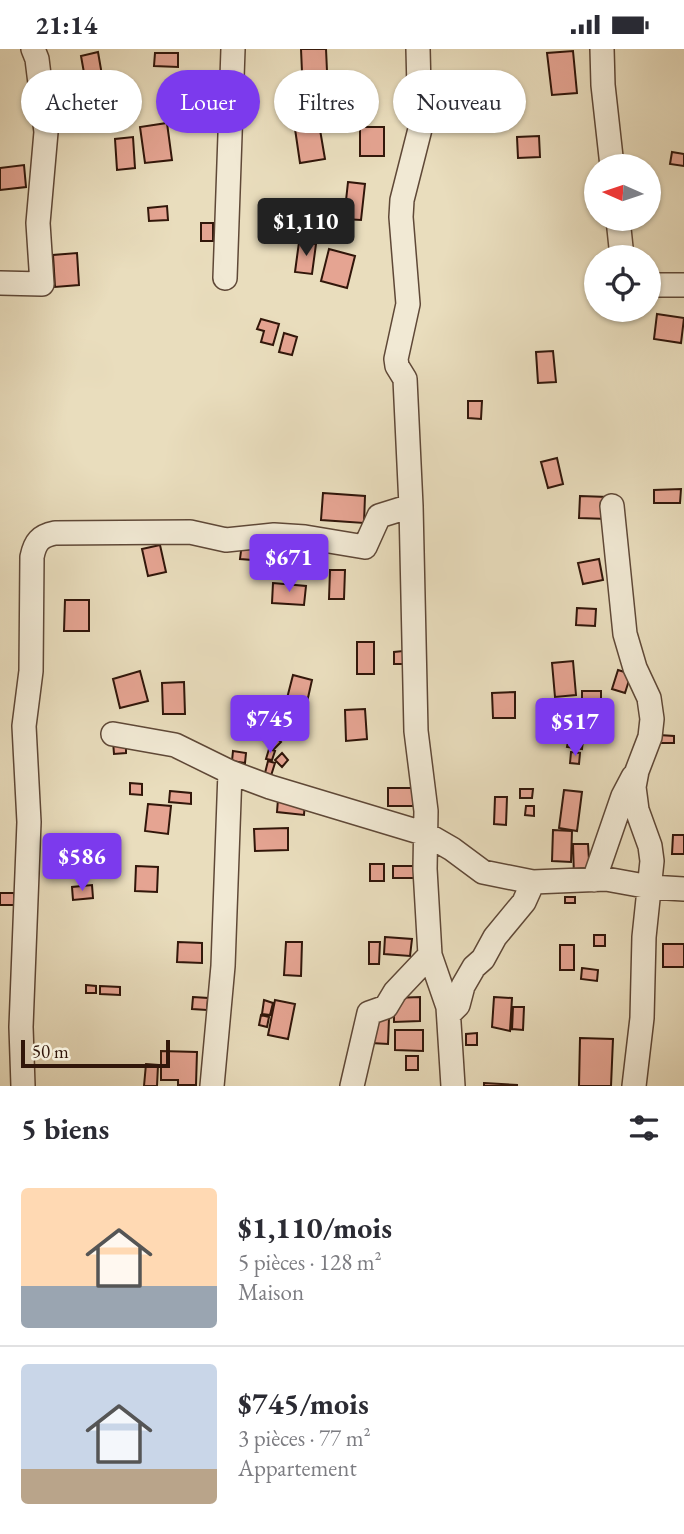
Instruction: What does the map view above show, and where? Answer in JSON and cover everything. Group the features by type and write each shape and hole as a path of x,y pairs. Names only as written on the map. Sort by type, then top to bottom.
{"street":[{"path":"0,283 42,284 38,223 46,132 37,58 33,49"},
{"path":"225,278 233,49"},
{"path":"418,49 420,129 402,200 401,217 408,305 396,359 405,379 416,731 426,811 430,955 449,1014 453,1086"},
{"path":"602,49 611,154"},
{"path":"661,285 684,285"},
{"path":"23,1086 21,1027 29,822 24,726 31,671 32,557 35,543 43,535 55,533 190,532 226,540 274,535 365,547 379,516 411,506"},
{"path":"594,880 623,796 648,745 652,719 649,698 635,668 625,634 612,506"},
{"path":"113,734 176,745 230,772 426,834 483,871 533,882 606,879 684,890"},
{"path":"634,1086 642,1018 644,937 652,861 650,846 637,810 634,787 636,771"},
{"path":"212,1086 223,967 230,772"},
{"path":"449,1014 457,1005 463,986 474,967 483,959 495,937 524,902 533,882"},
{"path":"352,1086 369,1013 386,1007 395,992 430,955"}],"building":[{"path":"301,49 326,49 327,70 302,70"},
{"path":"573,51 577,93 552,95 547,53"},
{"path":"98,52 101,70 84,70 81,56"},
{"path":"155,53 178,53 178,67 154,66"},
{"path":"156,125 156,133 168,133 172,160 145,163 142,127"},
{"path":"379,127 384,127 384,156 360,156 360,133 379,133"},
{"path":"296,133 321,133 325,159 300,163"},
{"path":"539,136 540,157 518,158 517,137"},
{"path":"133,137 135,168 117,170 115,139"},
{"path":"672,152 684,154 684,166 670,164"},
{"path":"24,165 26,187 0,190 0,168"},
{"path":"348,182 365,184 361,220 344,219"},
{"path":"167,206 168,220 149,221 148,208"},
{"path":"201,223 213,223 213,241 201,241"},
{"path":"299,242 316,244 312,274 295,272"},
{"path":"329,249 355,256 347,288 321,281"},
{"path":"77,253 79,285 55,287 53,255"},
{"path":"661,315 684,318 681,343 654,339 656,322 661,322"},
{"path":"261,319 279,324 273,345 261,342 264,331 257,329"},
{"path":"284,333 297,337 292,355 279,352"},
{"path":"553,351 556,382 538,383 536,352"},
{"path":"468,401 482,401 481,419 468,418"},
{"path":"557,458 563,484 548,488 541,462"},
{"path":"681,489 680,503 654,503 654,490"},
{"path":"323,493 365,496 364,523 321,520"},
{"path":"580,496 608,497 608,519 579,518"},
{"path":"242,543 269,545 268,561 240,559"},
{"path":"160,545 166,572 148,576 142,549"},
{"path":"599,559 603,580 583,584 578,563"},
{"path":"330,570 345,570 344,599 329,599"},
{"path":"273,583 306,586 304,605 272,603"},
{"path":"65,600 89,600 89,631 64,631"},
{"path":"577,608 596,609 595,626 576,625"},
{"path":"357,642 374,642 374,674 357,674"},
{"path":"403,651 403,664 394,664 394,652"},
{"path":"573,661 576,695 555,697 552,663"},
{"path":"618,670 631,674 625,693 612,689"},
{"path":"140,671 148,701 120,708 113,679"},
{"path":"293,675 312,680 305,711 285,706"},
{"path":"184,682 185,714 163,714 162,683"},
{"path":"582,691 601,691 601,705 582,705"},
{"path":"515,692 515,718 493,718 492,693"},
{"path":"573,707 584,708 582,718 572,717"},
{"path":"285,708 298,711 296,722 283,718"},
{"path":"365,709 367,739 346,741 345,710"},
{"path":"570,719 585,721 582,749 567,747 568,742 559,740 560,724 570,725"},
{"path":"272,733 281,742 273,750 264,741"},
{"path":"659,735 674,736 674,743 658,743"},
{"path":"126,740 126,753 114,754 113,741"},
{"path":"269,749 275,751 272,760 266,759"},
{"path":"233,751 246,753 245,763 232,761"},
{"path":"571,752 580,753 579,764 570,763"},
{"path":"282,753 288,760 282,767 275,760"},
{"path":"268,761 275,763 269,782 263,781"},
{"path":"130,783 142,784 142,795 130,794"},
{"path":"388,788 413,788 413,806 388,806"},
{"path":"520,789 533,789 532,798 520,798"},
{"path":"564,790 582,792 577,831 559,828"},
{"path":"170,791 191,793 191,804 169,802"},
{"path":"495,797 507,797 506,825 494,824"},
{"path":"278,799 305,801 304,815 277,812"},
{"path":"148,804 171,806 168,834 145,831"},
{"path":"526,806 534,806 534,816 525,815"},
{"path":"288,828 288,850 255,851 254,829"},
{"path":"553,830 572,831 571,862 552,861"},
{"path":"673,835 684,835 684,854 672,854"},
{"path":"573,844 588,844 590,876 574,877"},
{"path":"370,864 384,864 384,881 370,881"},
{"path":"136,866 158,867 157,892 135,891"},
{"path":"393,866 414,866 414,878 393,878"},
{"path":"92,885 93,898 73,900 72,887"},
{"path":"0,893 14,893 14,905 0,905"},
{"path":"565,897 575,897 575,903 565,903"},
{"path":"594,935 605,935 605,946 594,946"},
{"path":"385,937 412,939 410,956 384,954"},
{"path":"178,942 202,943 202,963 177,962"},
{"path":"286,942 302,942 301,976 284,975"},
{"path":"369,942 380,942 379,964 369,964"},
{"path":"663,944 684,944 684,967 663,967"},
{"path":"560,945 574,945 574,970 560,970"},
{"path":"582,968 598,970 597,981 581,979"},
{"path":"86,985 96,986 96,993 86,993"},
{"path":"100,986 120,987 120,995 100,994"},
{"path":"193,997 208,998 207,1010 192,1009"},
{"path":"420,997 420,1021 394,1022 394,998"},
{"path":"494,997 512,998 510,1031 492,1027"},
{"path":"264,1000 273,1003 270,1015 262,1014"},
{"path":"275,1000 295,1004 288,1039 268,1035"},
{"path":"513,1007 524,1007 523,1030 512,1029"},
{"path":"261,1015 269,1017 267,1027 259,1025"},
{"path":"372,1017 389,1018 388,1044 371,1043"},
{"path":"395,1030 423,1030 423,1051 395,1050"},
{"path":"477,1033 477,1045 466,1045 466,1034"},
{"path":"580,1038 613,1039 611,1086 579,1086"},
{"path":"161,1051 197,1052 196,1085 178,1085 178,1080 161,1080"},
{"path":"406,1056 418,1056 418,1070 406,1070"},
{"path":"146,1064 158,1065 157,1086 144,1086"},
{"path":"484,1083 517,1085 517,1086 484,1086"}]}
